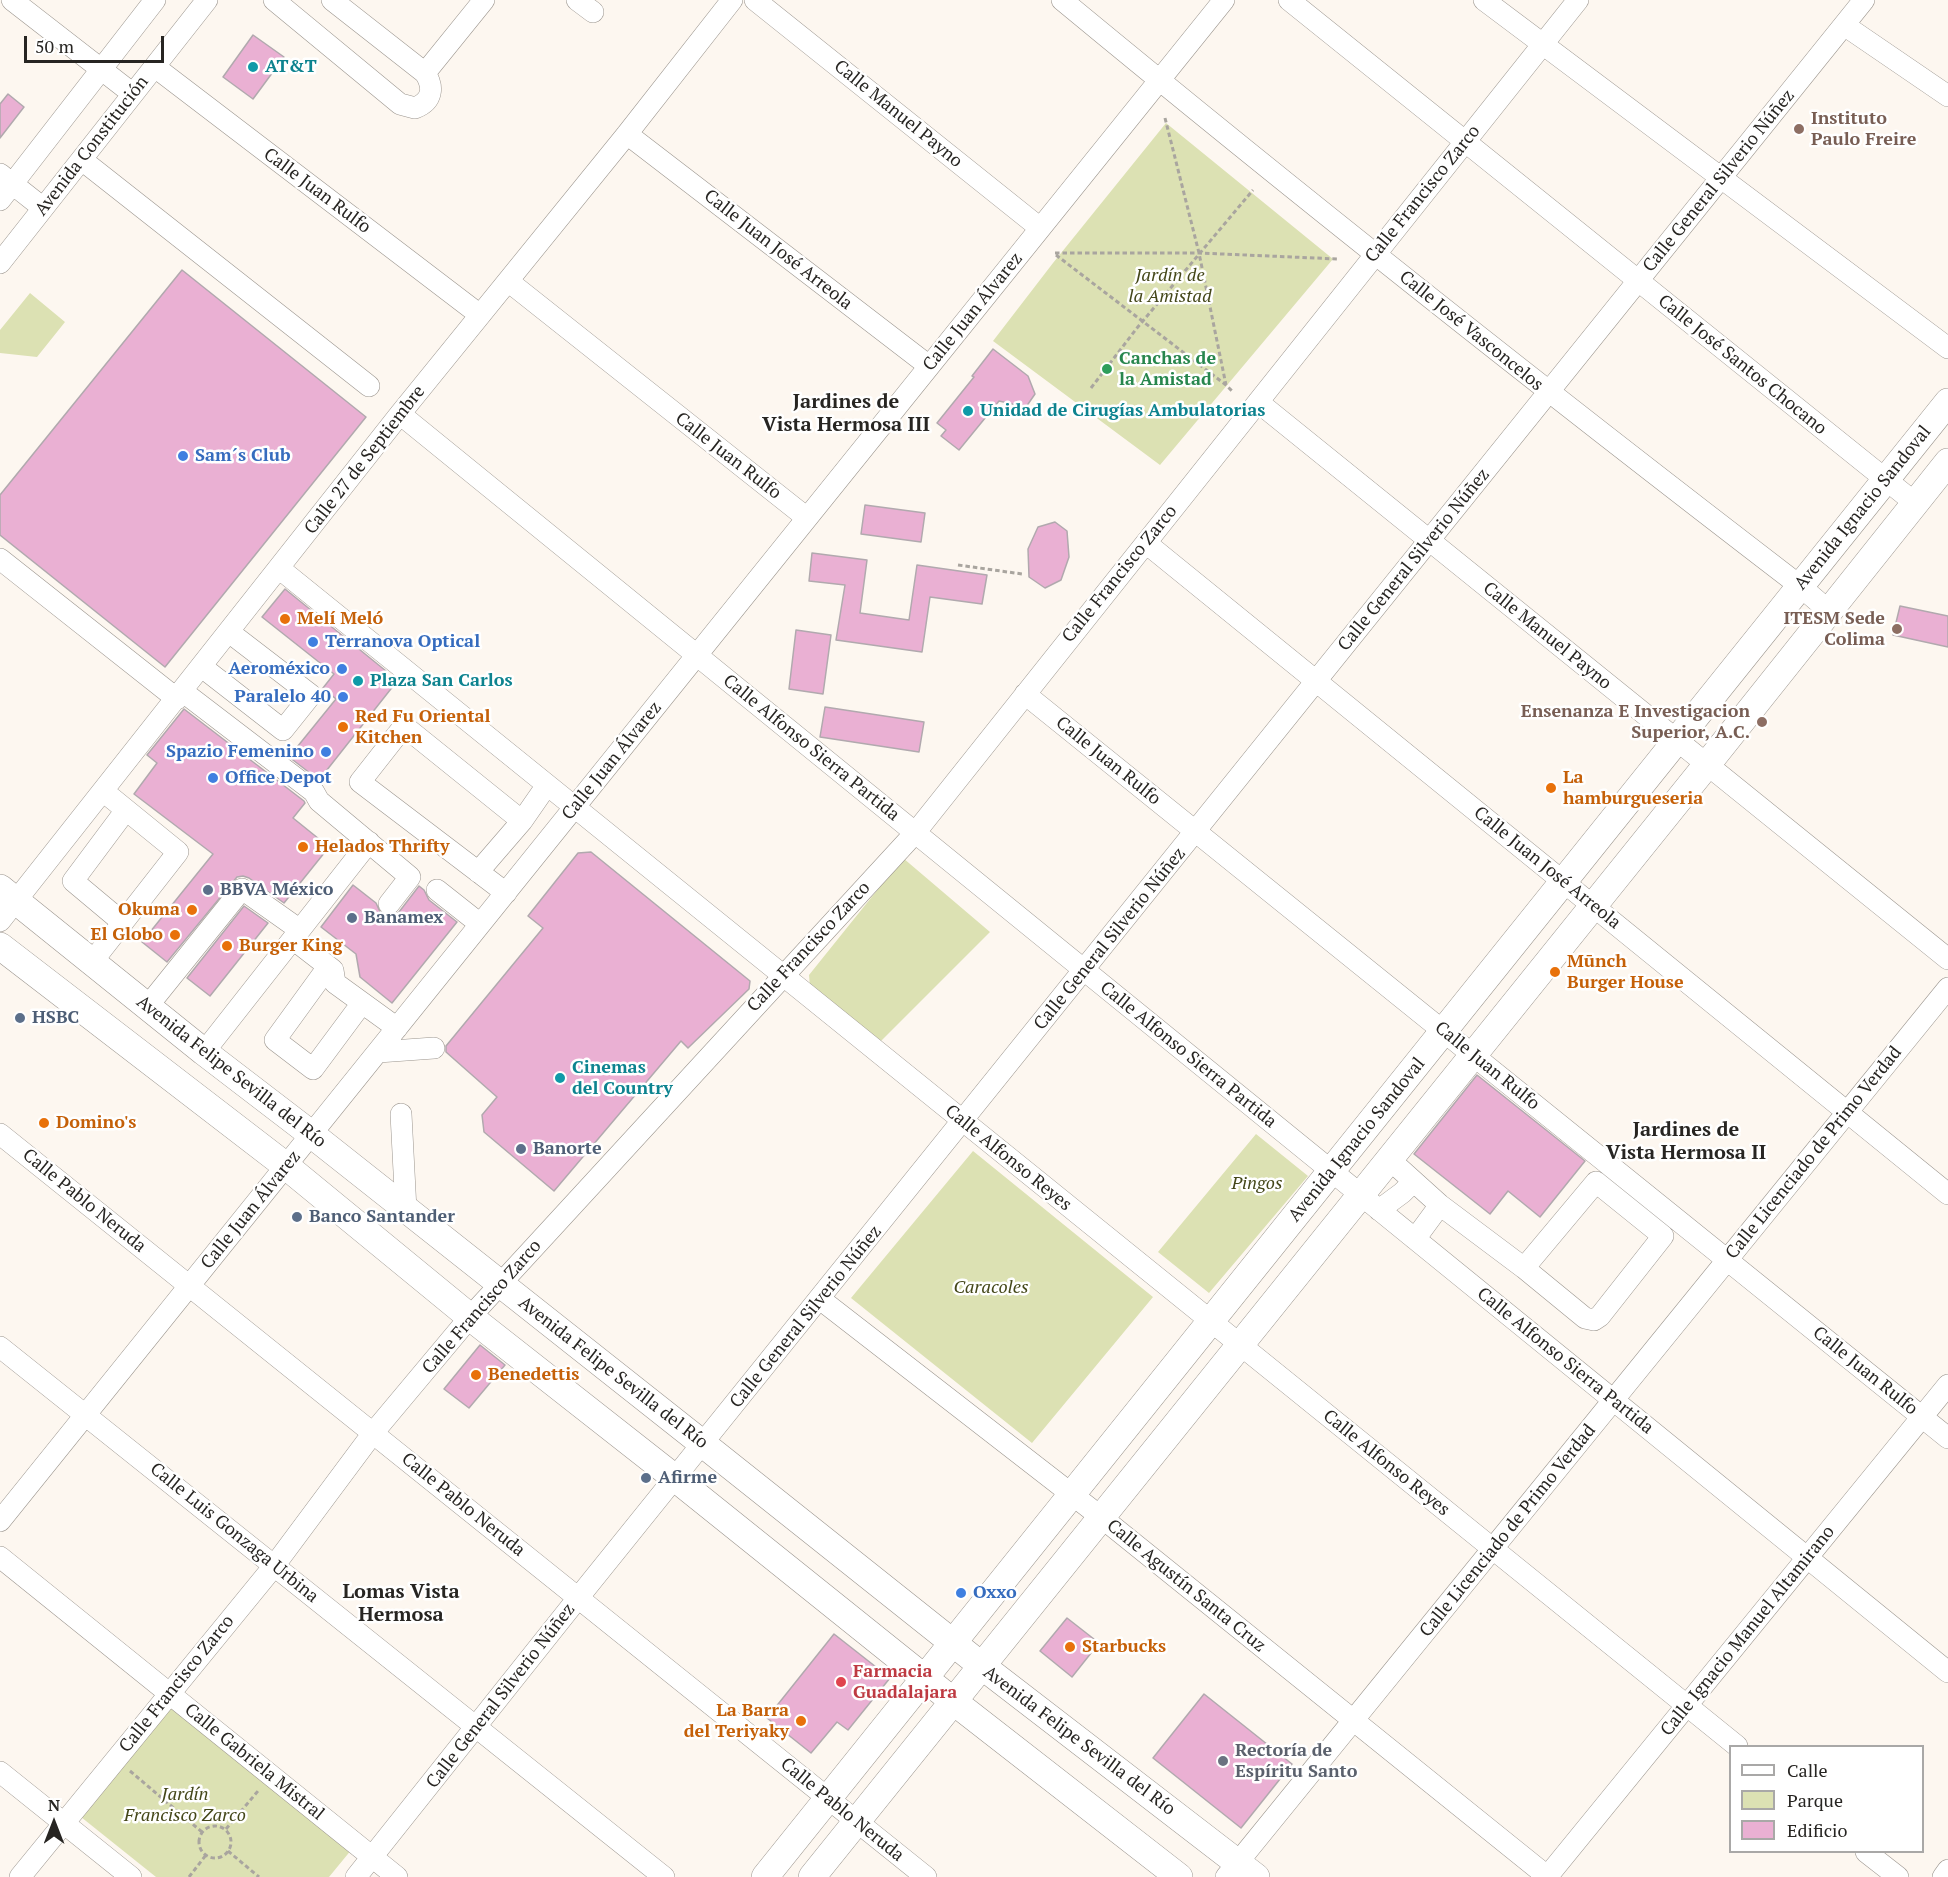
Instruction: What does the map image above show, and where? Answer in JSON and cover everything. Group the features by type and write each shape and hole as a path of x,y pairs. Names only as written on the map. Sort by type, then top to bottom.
{"main road":[{"name":"Avenida Ignacio Sandoval","path":"765,1877 1948,402"},
{"name":"Avenida Ignacio Sandoval","path":"812,1877 1240,1345 1370,1202 1389,1159 1948,462"},
{"name":"Avenida Felipe Sevilla del Río","path":"5,904 92,962 954,1642 1240,1872"},
{"path":"0,946 286,1166 470,1317 953,1701 1179,1877"}],"street":[{"path":"12,0 133,94"},
{"path":"43,208 4,186 102,70 155,0"},
{"name":"Avenida Constitución","path":"0,263 207,0"},
{"path":"274,0 400,104 415,108 426,102 431,92 431,84 419,68 332,0"},
{"path":"455,24 465,0"},
{"path":"419,68 455,24 484,0"},
{"name":"Calle 27 de Septiembre","path":"5,904 103,791 400,414 627,134 732,0"},
{"name":"Calle Manuel Payno","path":"755,0 1040,228"},
{"name":"Calle José Vasconcelos","path":"1062,0 1159,81 1548,393 1800,586 1829,611"},
{"name":"Calle Juan Álvarez","path":"0,1521 1224,0"},
{"name":"Calle José Santos Chocano","path":"1289,0 1916,503"},
{"path":"1484,0 1948,348"},
{"name":"Calle Francisco Zarco","path":"20,1877 274,1566 373,1433 470,1317 915,833 1578,0"},
{"name":"Calle General Silverio Núñez","path":"356,1877 1864,0"},
{"path":"1844,25 1948,96"},
{"name":"Calle Juan Rulfo","path":"155,67 480,315"},
{"name":"Calle Juan José Arreola","path":"627,134 929,366"},
{"path":"82,160 369,386"},
{"name":"Calle Juan Rulfo","path":"508,281 807,518"},
{"name":"Calle Manuel Payno","path":"1258,402 1948,959"},
{"name":"Calle Alfonso Sierra Partida","path":"400,414 1948,1672"},
{"name":"Calle Juan José Arreola","path":"1146,543 1948,1194"},
{"path":"0,559 180,695 314,792 319,801 410,877 389,904"},
{"name":"Calle Alfonso Reyes","path":"280,569 1736,1745"},
{"path":"202,667 283,730 290,722 311,695 229,633"},
{"name":"Calle Juan Rulfo","path":"1025,694 1948,1438"},
{"path":"506,893 360,782 404,726 522,821"},
{"path":"478,872 522,821 548,785"},
{"path":"92,962 178,852 103,791"},
{"path":"122,922 73,881 126,810"},
{"path":"204,1052 369,842"},
{"path":"147,1007 242,889 333,970 335,983 397,1028"},
{"path":"437,890 480,924"},
{"path":"328,967 275,1040 313,1068 362,1003"},
{"name":"Calle Licenciado de Primo Verdad","path":"1240,1872 1354,1721 1948,988"},
{"path":"378,1052 434,1048"},
{"path":"401,1114 406,1210"},
{"name":"Calle Pablo Neruda","path":"0,1134 926,1877"},
{"path":"1389,1159 1440,1206 1524,1268 1585,1318 1594,1320 1600,1316 1664,1236 1596,1182 1524,1268"},
{"path":"1370,1202 1402,1193 1413,1182"},
{"path":"1415,1239 1440,1206"},
{"name":"Calle Agustín Santa Cruz","path":"820,1299 1101,1517 1548,1877"},
{"name":"Calle Luis Gonzaga Urbina","path":"0,1347 664,1877"},
{"name":"Calle Ignacio Manuel Altamirano","path":"1548,1877 1948,1385"},
{"name":"Calle Gabriela Mistral","path":"0,1557 397,1877"},
{"path":"0,1772 131,1877"},
{"path":"1868,1853 1898,1877"},
{"path":"1942,1877 1948,1870"}],"path":[{"path":"1165,118 1199,254 1226,385"},
{"path":"1091,388 1143,320 1253,190"},
{"path":"1232,391 1055,254 1199,254 1338,259"},
{"path":"958,565 1022,574"},
{"path":"116,1758 202,1832"},
{"path":"225,1830 271,1776"},
{"path":"211,1826 221,1827 231,1842 228,1851 215,1857 206,1855 199,1842 202,1832 211,1826"},
{"path":"228,1851 259,1877"},
{"path":"189,1877 206,1855"}],"green space":[{"name":"Jardín de la Amistad","path":"1166,123 1333,259 1160,465 993,341"},
{"path":"30,293 65,322 37,357 0,353 0,330"},
{"path":"903,858 990,932 878,1044 810,987 809,975"},
{"name":"Pingos","path":"1256,1134 1308,1176 1209,1293 1158,1252"},
{"name":"Caracoles","path":"973,1151 1153,1297 1032,1443 851,1298"},
{"name":"Jardín Francisco Zarco","path":"172,1704 352,1849 329,1877 156,1877 81,1817"}],"building":[{"name":"AT&T","path":"253,35 284,57 253,99 223,77"},
{"path":"8,94 24,107 0,138 0,104"},
{"name":"Sam´s Club","path":"182,270 366,417 165,667 0,535 0,495"},
{"path":"993,349 1028,376 1035,394 1026,407 999,401 959,450 941,436 946,430 937,423"},
{"path":"865,505 925,513 921,542 861,534"},
{"path":"1055,522 1067,531 1069,557 1061,580 1045,588 1029,577 1028,549 1038,527"},
{"path":"812,553 867,560 860,613 909,620 917,565 987,575 982,604 930,597 922,652 836,640 845,585 809,581"},
{"name":"Plaza San Carlos","path":"285,589 386,671 382,676 394,685 319,780 289,757 336,699 323,688 334,674 262,617"},
{"path":"1900,606 1948,616 1948,647 1893,635"},
{"path":"796,630 831,635 823,694 789,689"},
{"path":"825,707 924,722 919,752 820,737"},
{"name":"Office Depot","path":"184,709 304,801 305,803 293,818 329,847 284,903 249,878 237,877 167,962 142,942 213,854 134,794 157,763 147,755"},
{"path":"591,852 750,981 749,989 688,1048 681,1041 554,1191 484,1132 482,1115 497,1097 446,1052 446,1046 543,928 528,916 578,853"},
{"path":"353,885 376,903 381,914 388,917 399,912 419,886 429,900 457,922 392,1003 360,977 356,954 321,927"},
{"name":"Burger King","path":"244,906 268,923 210,996 187,978"},
{"path":"1477,1075 1585,1161 1540,1217 1508,1191 1490,1214 1414,1154"},
{"name":"Benedettis","path":"480,1345 505,1365 469,1408 444,1389"},
{"name":"Starbucks","path":"1067,1618 1099,1643 1072,1677 1040,1651"},
{"name":"Farmacia Guadalajara","path":"834,1634 890,1678 848,1730 837,1722 811,1753 767,1718"},
{"name":"Rectoría de Espíritu Santo","path":"1204,1694 1292,1764 1241,1828 1153,1758"}],"place":[{"name":"AT&T","path":"253,67"},
{"name":"Instituto Paulo Freire","path":"1799,129"},
{"name":"Canchas de la Amistad","path":"1107,369"},
{"name":"Unidad de Cirugías Ambulatorias","path":"968,411"},
{"name":"Sam´s Club","path":"183,456"},
{"name":"Melí Meló","path":"285,619"},
{"name":"ITESM Sede Colima","path":"1897,629"},
{"name":"Terranova Optical","path":"313,642"},
{"name":"Aeroméxico","path":"342,669"},
{"name":"Plaza San Carlos","path":"358,681"},
{"name":"Paralelo 40","path":"343,697"},
{"name":"Ensenanza E Investigacion Superior, A.C.","path":"1762,722"},
{"name":"Red Fu Oriental Kitchen","path":"343,727"},
{"name":"Spazio Femenino","path":"326,752"},
{"name":"Office Depot","path":"213,778"},
{"name":"La hamburgueseria","path":"1551,788"},
{"name":"Helados Thrifty","path":"303,847"},
{"name":"BBVA México","path":"208,890"},
{"name":"Okuma","path":"192,910"},
{"name":"Banamex","path":"352,918"},
{"name":"El Globo","path":"175,935"},
{"name":"Burger King","path":"227,946"},
{"name":"Mūnch Burger House","path":"1555,972"},
{"name":"HSBC","path":"20,1018"},
{"name":"Cinemas del Country","path":"560,1078"},
{"name":"Domino's","path":"44,1123"},
{"name":"Banorte","path":"521,1149"},
{"name":"Banco Santander","path":"297,1217"},
{"name":"Benedettis","path":"476,1375"},
{"name":"Afirme","path":"646,1478"},
{"name":"Oxxo","path":"961,1593"},
{"name":"Starbucks","path":"1070,1647"},
{"name":"Farmacia Guadalajara","path":"841,1682"},
{"name":"La Barra del Teriyaky","path":"801,1721"},
{"name":"Rectoría de Espíritu Santo","path":"1223,1761"}],"district":[{"name":"Jardines de Vista Hermosa III","path":"846,414"},
{"name":"Jardines de Vista Hermosa II","path":"1686,1142"},
{"name":"Lomas Vista Hermosa","path":"401,1604"}]}
